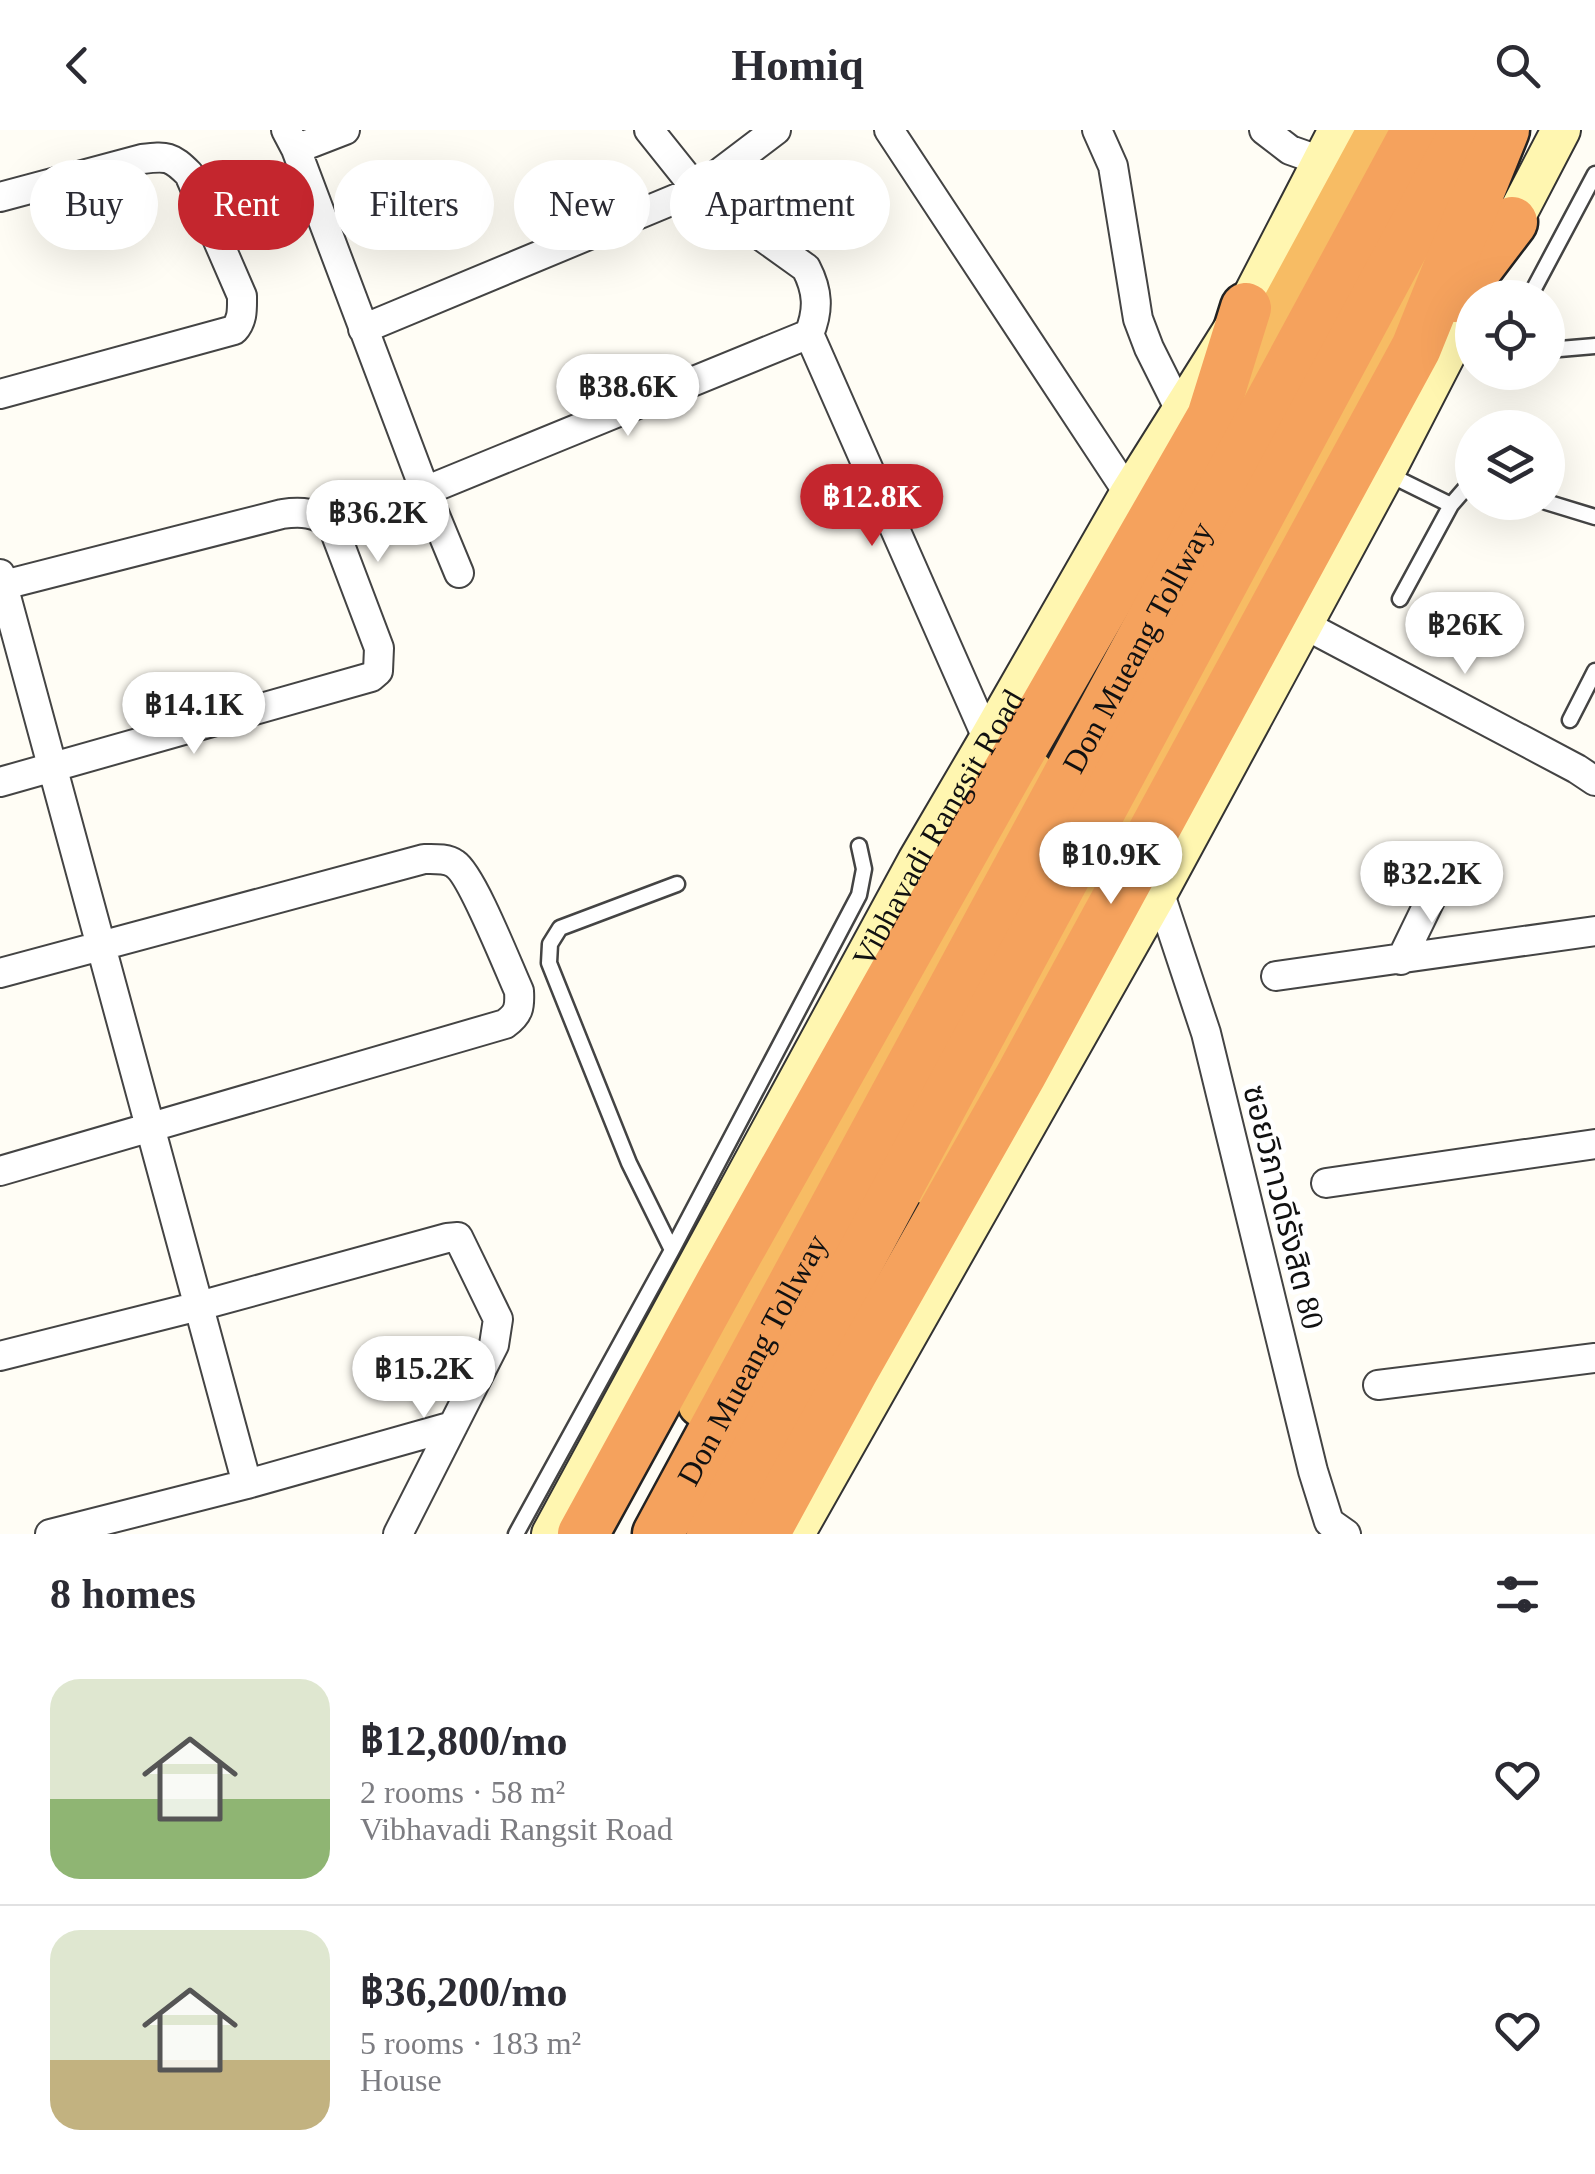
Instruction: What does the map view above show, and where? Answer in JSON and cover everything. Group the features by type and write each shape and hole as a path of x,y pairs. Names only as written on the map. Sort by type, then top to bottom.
{"highway":[{"name":"Vibhavadi Rangsit Road","path":"632,1534 1190,479 1380,130"},
{"name":"Don Mueang Tollway","path":"658,1534 1417,130"},
{"name":"Don Mueang Tollway","path":"712,1534 1466,130"},
{"path":"1448,346 1503,130"},
{"path":"736,1534 1503,130"},
{"path":"764,1534 1183,778 1448,346 1512,222"},
{"path":"583,1534 724,1277 996,760 1212,417 1246,308"}],"main road":[{"path":"1484,280 1561,130"},
{"name":"Vibhavadi Rangsit Road","path":"551,1534 907,878 996,760 1129,494 1246,308 1311,145"},
{"path":"796,1534 1158,891 1385,473 1448,346"}],"street":[{"path":"344,130 291,140 459,573"},
{"path":"649,130 674,160"},
{"path":"737,160 776,130"},
{"path":"889,130 1129,494"},
{"path":"1097,130 1113,166 1138,319 1148,348 1180,410"},
{"path":"1264,130 1311,145"},
{"path":"0,197 142,159 174,159 189,174 242,296 242,312 234,330 0,394"},
{"path":"363,329 670,202"},
{"path":"781,250 806,268 814,283 817,300 809,334 996,760"},
{"path":"424,491 809,334"},
{"path":"0,782 53,768 372,677 378,671 379,648 332,524 317,514 282,514 1,582 53,768 247,1484"},
{"path":"1303,624 1595,781"},
{"path":"0,973 424,859 441,859 456,864 469,882 519,990 520,1007 505,1024 0,1170"},
{"path":"1400,960 1450,859"},
{"name":"ซอยวิภาวดีรังสิต 80","path":"1158,891 1206,1034 1312,1471 1332,1530"},
{"path":"1276,976 1595,931"},
{"path":"1326,1183 1595,1144"},
{"path":"0,1356 458,1237 498,1318 498,1332 398,1534"},
{"path":"1378,1385 1595,1358"},
{"path":"50,1534 453,1426"}],"lane":[{"path":"1538,280 1595,174"},
{"path":"1565,349 1595,346"},
{"path":"1385,473 1452,505"},
{"path":"1400,599 1455,501"},
{"path":"1565,508 1595,517"},
{"path":"1570,720 1595,670"},
{"path":"516,1534 672,1250 859,895 864,870 859,846"},
{"path":"672,1250 629,1163 549,963 550,944 560,928 677,884"}]}
